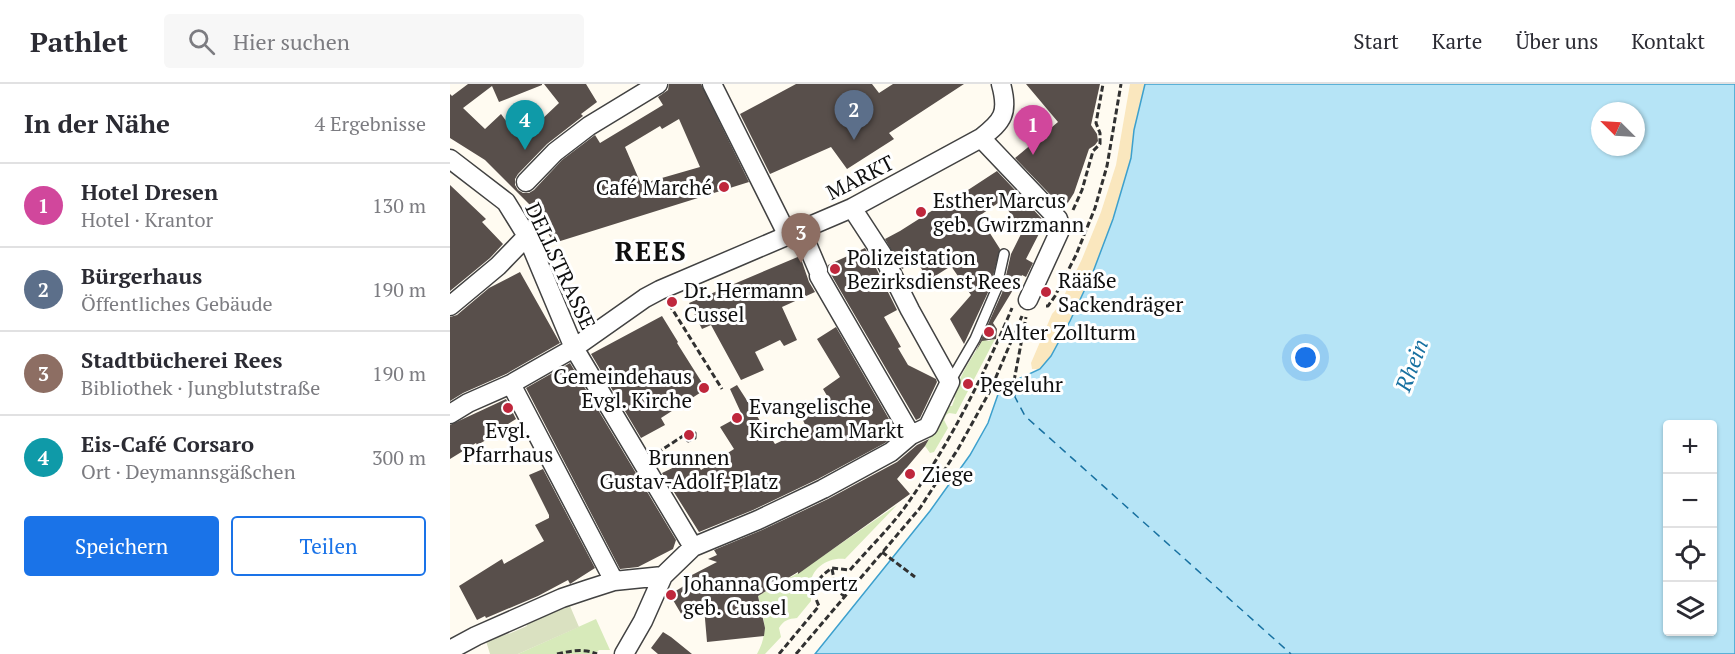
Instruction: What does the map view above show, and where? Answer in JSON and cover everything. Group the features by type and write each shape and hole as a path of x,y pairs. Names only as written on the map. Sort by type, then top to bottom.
{"street":[{"path":"516,191 555,152 589,126 658,84"},
{"path":"712,84 794,233 911,435"},
{"name":"MARKT","path":"450,414 468,403 511,384 574,348 660,290 852,208 981,138 999,124 1005,110 1001,84"},
{"path":"981,138 1058,219 1061,228 1028,300"},
{"name":"DELLSTRASSE","path":"450,159 516,191 526,236 574,348 693,548"},
{"path":"624,654 643,621 663,576 693,548 823,489 891,452 911,435 928,427 950,382 882,254 852,208"},
{"path":"450,306 498,266 526,236"},
{"path":"511,384 614,581"},
{"path":"450,650 562,598 614,581 663,576"}],"lane":[{"path":"950,382 975,339 993,297 1004,254"}],"path":[{"path":"1061,228 1082,190 1093,151 1100,144 1100,133 1096,123 1103,84"},
{"path":"779,654 819,606 814,591 820,576 832,568 850,570 908,502 932,466 961,416 1020,291 1039,308 1048,306 1055,296 1095,208 1107,166 1121,84"},
{"path":"660,290 722,389"},
{"path":"1014,381 1028,300"},
{"path":"796,654 920,508 990,391 1028,300"},
{"path":"1001,318 1007,320"},
{"path":"643,462 683,436"},
{"path":"882,552 915,577"},
{"path":"832,568 836,589 844,596"},
{"path":"814,591 836,589"},
{"path":"556,654 572,650 588,650 597,654"}],"green space":[{"path":"983,339 988,341 995,339 956,414 946,415 944,420 948,428 934,452 930,453 925,446 947,406 952,406 955,398 952,395"},
{"path":"897,505 845,559 832,560 817,569 811,580 811,601 797,618 783,623 779,628 781,637 765,654 757,654 764,632 758,596 798,573"},
{"path":"570,606 579,627 518,654 490,654 486,641 511,633 527,626 526,623"},
{"path":"596,619 610,650 599,650 595,654 518,654"}],"sand":[{"path":"1130,84 1145,84 1134,130 1131,158 1113,219 1093,272 1070,321 1051,356 1040,369 1032,369 1031,363 1052,314 1059,306 1082,259 1101,212 1116,165"}],"water":[{"name":"Rhein","path":"1145,84 1735,84 1735,654 815,654 930,511 970,455 988,423 1002,383 1014,381 1040,369 1051,356 1093,272 1113,219 1131,158 1134,130"}],"building":[{"path":"468,84 542,84 499,102 492,86 463,108 485,129 501,114 520,140 559,103 544,84 586,84 597,102 547,144 515,179 518,190 529,193 562,160 595,135 600,143 663,105 658,97 668,90 669,84 701,84 749,182 554,243 531,206 485,160 450,138 450,94 452,96","holes":["679,119 700,167 641,184 625,147 660,126 662,129"]},
{"path":"796,84 872,84 879,93 893,84 964,84 889,133 894,139 847,169 831,147 770,174 740,114"},
{"path":"1026,84 1100,84 1091,125 1097,134 1098,141 1089,149 1074,193 1064,209 1015,158 1058,122"},
{"path":"997,171 1045,222 1026,259 1033,263 1026,277 1022,275 993,323 997,329 996,339 982,341 976,351 1002,293 1011,254 1023,230 1001,201 979,216 1000,249 990,288 964,344 950,319 971,295 951,266 932,278 929,272 925,275 917,261 902,269 885,239 941,205 942,207"},
{"path":"450,185 486,219 482,222 503,244 490,258 450,291"},
{"path":"865,248 897,310 884,317 901,347 898,348 908,365 936,379 937,382 920,418 916,420 829,271 828,265"},
{"path":"800,256 815,292 782,307 797,340 784,346 780,340 755,352 764,370 741,380 711,325 702,329 689,303"},
{"path":"520,272 560,343 506,374 450,401 450,317 457,315 489,288"},
{"path":"662,316 706,389 661,418 665,425 641,438 591,354"},
{"path":"836,327 897,433 885,443 818,479 753,510 699,532 662,473 687,461 690,468 697,464 701,470 734,449 720,427 742,415 730,389 737,385 775,444 807,429 802,418 832,404 823,389 840,377 817,339"},
{"path":"570,363 676,540 673,549 638,567 620,569 526,388"},
{"path":"506,399 516,419 508,424 510,427 477,445 476,443 450,459 450,425"},
{"path":"929,439 897,479 910,494 798,574 798,572 758,596 765,628 764,636 707,642 704,607 683,617 673,600 677,598 674,592 692,581 690,576 717,562 708,559 717,555 714,550 828,499 897,462 917,445"},
{"path":"543,469 595,568 570,584 568,580 538,596 477,620 459,586 502,559 504,564 544,541 535,525 549,518 549,515 529,475"},
{"path":"663,632 692,654 658,654 651,648"}],"ferry route":[{"path":"1014,381 1015,397 1025,416 1291,654"}],"place":[{"name":"Bürgerhaus","path":"854,140"},
{"name":"Eis-Café Corsaro","path":"525,150"},
{"name":"Hotel Dresen","path":"1033,155"},
{"name":"Café Marché","path":"724,187"},
{"name":"Esther Marcus geb. Gwirzmann","path":"921,212"},
{"name":"Stadtbücherei Rees","path":"801,263"},
{"name":"Polizeistation Bezirksdienst Rees","path":"835,269"},
{"name":"Rääße Sackendräger","path":"1046,292"},
{"name":"Dr. Hermann Cussel","path":"672,302"},
{"name":"Alter Zollturm","path":"989,332"},
{"name":"Pegeluhr","path":"968,384"},
{"name":"Gemeindehaus Evgl. Kirche","path":"704,388"},
{"name":"Evgl. Pfarrhaus","path":"508,408"},
{"name":"Evangelische Kirche am Markt","path":"737,418"},
{"name":"Brunnen Gustav-Adolf-Platz","path":"689,435"},
{"name":"Ziege","path":"910,474"},
{"name":"Johanna Gompertz geb. Cussel","path":"671,595"}],"district":[{"name":"REES","path":"651,251"}]}
